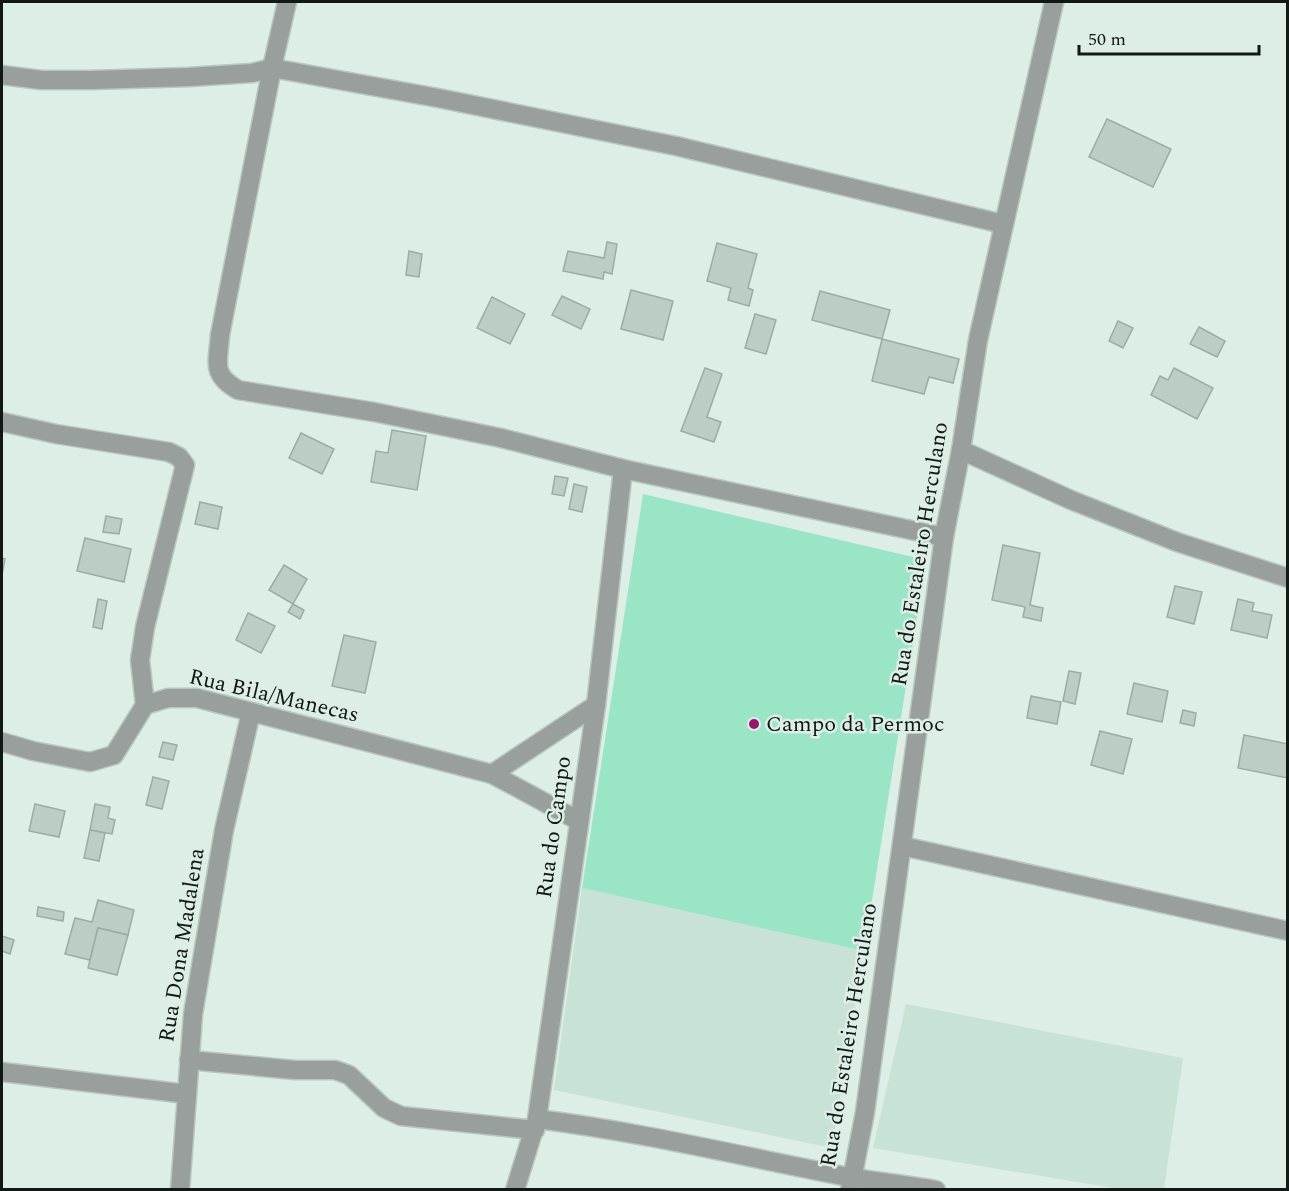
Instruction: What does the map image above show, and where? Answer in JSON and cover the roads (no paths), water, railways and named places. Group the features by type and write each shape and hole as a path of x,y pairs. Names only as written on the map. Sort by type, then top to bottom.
{"street":[{"path":"287,2 220,335 218,372 223,381 238,390 397,417 501,438 623,469 944,537"},
{"name":"Rua do Estaleiro Herculano","path":"851,1184 865,1112 944,537 961,450 978,340 1054,2"},
{"path":"2,75 41,80 92,80 210,75 272,68 438,98 665,144 1003,224"},
{"path":"2,422 56,434 169,452 179,457 185,465 145,627 140,660 145,705 114,755 90,762 33,751 2,742"},
{"path":"961,450 1071,500 1177,542 1287,578"},
{"name":"Rua do Campo","path":"516,1190 536,1125 596,705 623,469"},
{"name":"Rua Bila/Manecas","path":"145,705 168,698 197,698 492,774 579,820"},
{"path":"492,774 596,705"},
{"name":"Rua Dona Madalena","path":"180,1190 193,1014 224,830 251,712"},
{"path":"902,846 1287,932"},
{"path":"189,1060 295,1070 335,1070 349,1075 384,1108 402,1116 536,1125 576,1124 689,1144 851,1184 936,1190"},
{"path":"2,1072 187,1094"}],"place":[{"name":"Campo da Permoc","path":"754,724"}]}
